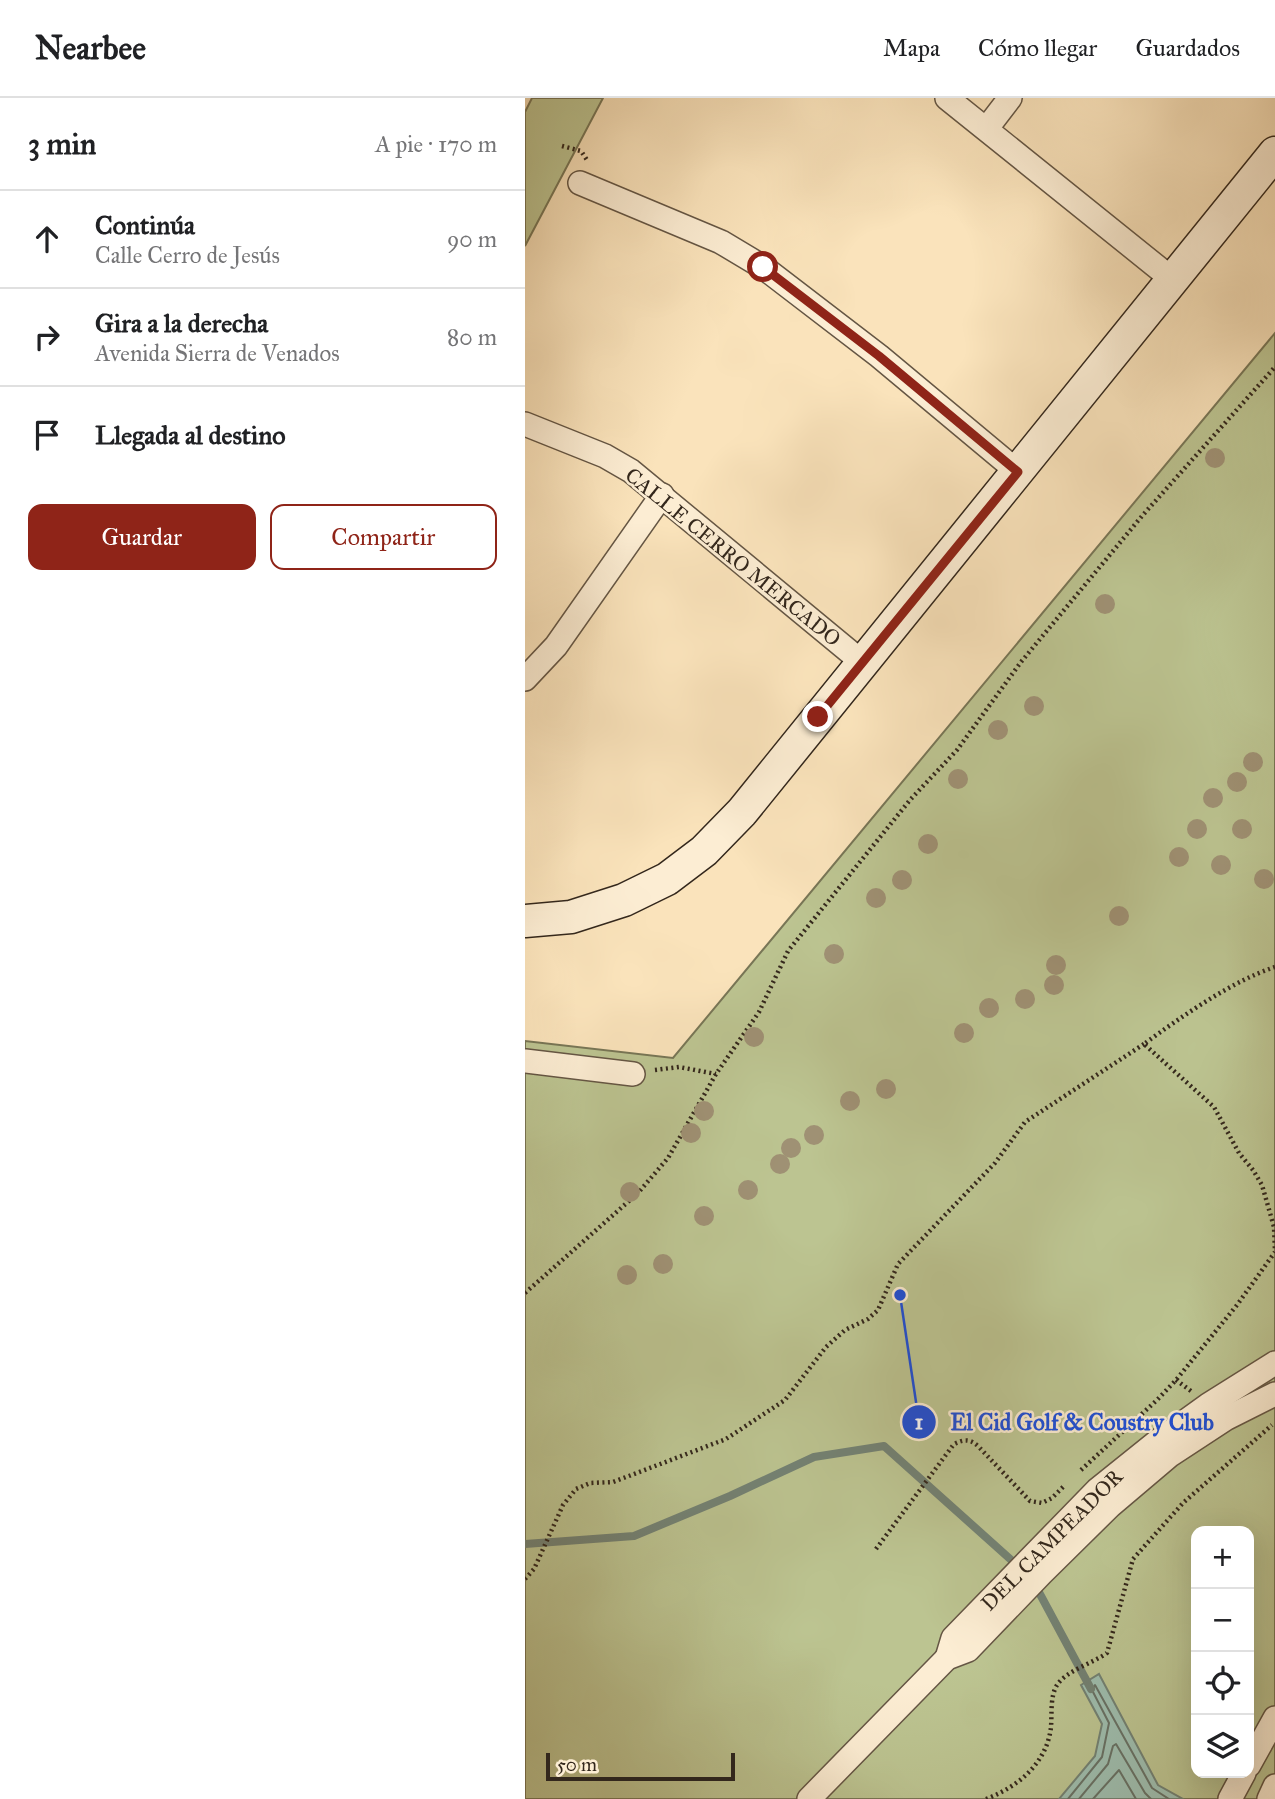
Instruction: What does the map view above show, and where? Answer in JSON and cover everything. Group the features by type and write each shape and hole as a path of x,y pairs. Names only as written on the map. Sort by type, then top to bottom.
{"street":[{"path":"947,98 1172,279"},
{"path":"987,128 1010,98"},
{"path":"525,921 571,917 624,900 667,879 704,851 742,812 1275,153"},
{"path":"580,183 721,242 763,267 879,356 1018,472"},
{"name":"CALLE CERRO MERCADO","path":"525,424 605,456 631,471 862,662"},
{"path":"525,679 556,646 661,495"},
{"path":"525,1061 633,1074"},
{"name":"DEL CAMPEADOR","path":"809,1799 947,1658 953,1637 1005,1598 1035,1566 1097,1490 1208,1405 1275,1363"},
{"name":"DEL CAMPEADOR","path":"1035,1566 1169,1456 1227,1418 1275,1394"},
{"path":"1254,1756 1275,1718"},
{"path":"1230,1799 1241,1778"},
{"path":"1269,1799 1275,1786"}],"path":[{"path":"525,1293 645,1184 668,1158 716,1074 759,1012 788,951 910,800 957,750 1021,662 1133,526 1275,367"},
{"path":"525,1579 534,1569 563,1505 576,1489 590,1483 613,1482 726,1439 785,1400 835,1338 878,1310 898,1264 995,1163 1025,1122 1170,1025 1240,982 1275,967"},
{"path":"1080,1470 1176,1380 1237,1305 1275,1251 1274,1227 1262,1185 1239,1153 1214,1107 1144,1044"},
{"path":"633,1074 679,1067 716,1074"},
{"path":"986,1799 1013,1785 1034,1767 1047,1749 1052,1700 1057,1685 1067,1675 1107,1653 1133,1559 1183,1503 1275,1422"},
{"path":"876,1549 954,1444 968,1440 978,1446 1030,1501 1036,1503 1052,1498 1071,1479"}],"green space":[{"path":"532,98 603,98 525,246 525,112"},
{"path":"1275,333 1275,1799 525,1799 525,1041 673,1058"}],"water":[{"path":"1099,1674 1158,1785 1183,1799 1059,1799 1095,1756 1102,1724 1081,1685"}],"waterway":[{"path":"525,1544 634,1536 814,1457 884,1446 1018,1566"},
{"path":"1034,1583 1091,1689"}],"place":[{"name":"El Cid Golf & Coustry Club","path":"900,1295"}],"route":[{"path":"763,267 879,356 1018,472 818,717"}]}
